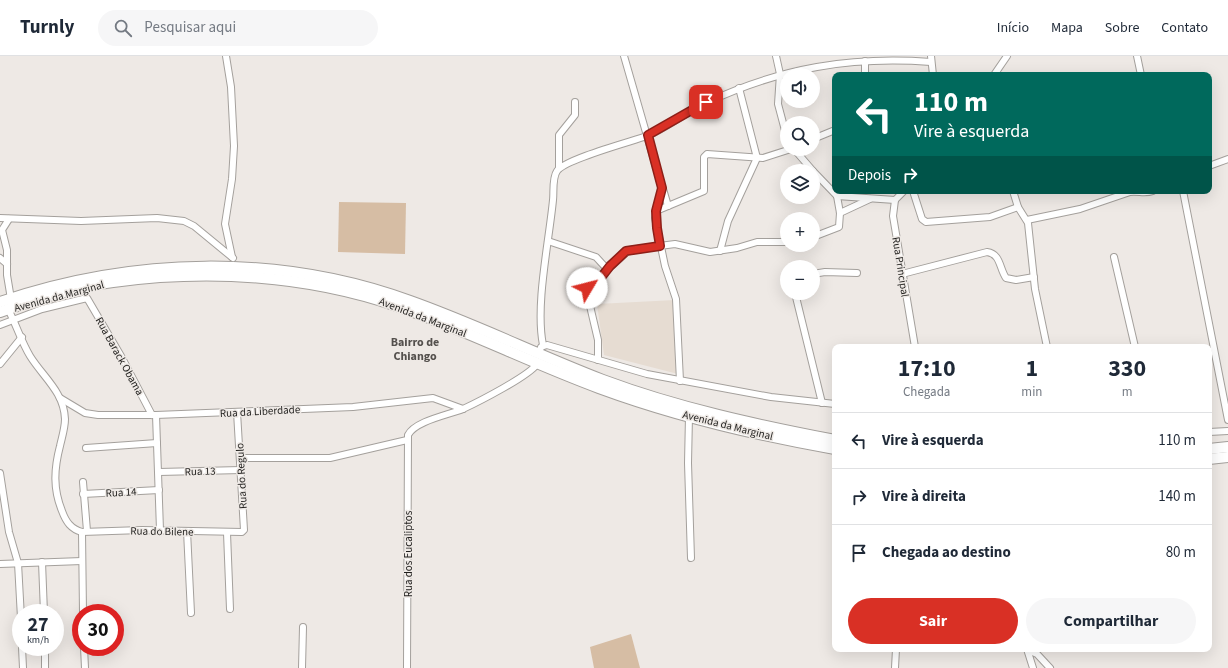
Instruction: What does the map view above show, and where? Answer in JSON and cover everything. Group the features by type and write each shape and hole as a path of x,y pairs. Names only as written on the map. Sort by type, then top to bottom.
{"main road":[{"name":"Avenida da Marginal","path":"0,302 86,278 119,272 166,267 234,262 308,274 346,282 409,300 602,389 689,416 800,443 832,448"},
{"name":"Avenida da Marginal","path":"4,311 68,291 112,282 177,276 236,276 266,278 334,288 372,298 538,359 709,412 769,427 832,439"},
{"path":"1212,450 1228,447"},
{"path":"1212,459 1228,457"}],"street":[{"path":"226,56 231,87 234,146 232,180 225,224 234,262"},
{"path":"624,56 668,206"},
{"path":"776,56 780,74 778,104 781,116"},
{"path":"996,72 1007,56"},
{"path":"1137,56 1140,72"},
{"path":"808,68 865,61 931,59 933,72"},
{"path":"865,61 865,72"},
{"path":"559,168 586,156 648,135 706,102 739,88 780,74"},
{"path":"720,251 728,221 756,158 739,88"},
{"path":"240,458 330,458 407,440 410,429 463,409 527,374 538,359 543,345 540,326 548,241 554,199 555,175 559,168 559,134 575,115 575,102"},
{"path":"820,136 832,131"},
{"path":"656,211 704,191 704,157 707,154 756,158 780,152"},
{"path":"800,156 807,164"},
{"path":"1212,165 1228,159"},
{"path":"820,178 832,191"},
{"path":"662,188 656,211 657,228 665,266 676,299 680,381"},
{"path":"820,235 837,229 840,224 837,196 894,200 901,194"},
{"path":"914,194 922,219 926,222 990,217 1018,207"},
{"path":"1014,194 1018,207 1027,220 1034,277 1046,344"},
{"path":"1027,220 1080,209 1124,194"},
{"path":"1184,194 1228,420 1225,431 1212,432"},
{"path":"840,213 872,198"},
{"name":"Rua Principal","path":"894,200 892,216 914,344"},
{"path":"0,218 81,221 157,218 184,221 194,226 234,262"},
{"path":"9,219 2,230 7,250 6,264 11,298"},
{"path":"548,241 596,257 607,269"},
{"path":"598,360 598,340 586,289 629,250 674,244 710,252 757,242 780,242"},
{"path":"902,274 987,252 994,254 998,258 1006,278 1016,280 1034,277"},
{"path":"1114,257 1134,344"},
{"path":"0,258 6,264"},
{"path":"820,273 857,273"},
{"name":"Rua Barack Obama","path":"13,319 66,302 86,298 154,415 160,490 160,530"},
{"path":"797,300 822,403"},
{"path":"4,311 13,319 30,356 54,386 60,398 65,421 55,474 56,494 68,524 75,530 84,532"},
{"path":"0,325 13,319"},
{"path":"0,364 22,337"},
{"path":"543,345 647,374 680,381 771,397 832,404"},
{"name":"Rua da Liberdade","path":"60,398 90,414 154,415 353,407 434,398 463,409"},
{"name":"Rua do Regulo","path":"237,412 244,530 242,532"},
{"path":"689,416 688,463 691,558"},
{"name":"Rua dos Eucaliptos","path":"407,440 407,668"},
{"path":"86,448 157,443"},
{"name":"Rua 13","path":"159,472 241,470"},
{"path":"0,473 9,532 18,563 20,604"},
{"path":"83,482 83,604"},
{"name":"Rua 14","path":"83,494 160,490"},
{"name":"Rua do Bilene","path":"84,532 160,530 227,533 242,532"},
{"path":"188,531 191,613"},
{"path":"227,533 230,609"},
{"path":"0,564 82,561"},
{"path":"42,562 44,604"},
{"path":"302,668 303,627"},
{"path":"895,668 896,652"},
{"path":"1028,652 1033,668"},
{"path":"1032,652 1037,654 1050,668"},
{"path":"22,656 23,668"},
{"path":"45,656 45,668"},
{"path":"84,656 85,668"}],"shaded area":[{"path":"339,202 406,203 405,254 338,252"},
{"path":"675,300 678,374 604,355 597,304"},
{"path":"631,634 640,668 594,668 590,647"}],"district":[{"name":"Bairro de Chiango","path":"415,349"}],"route":[{"path":"587,288 603,275 626,251 660,246 656,211 662,188 648,135 706,102"}]}
